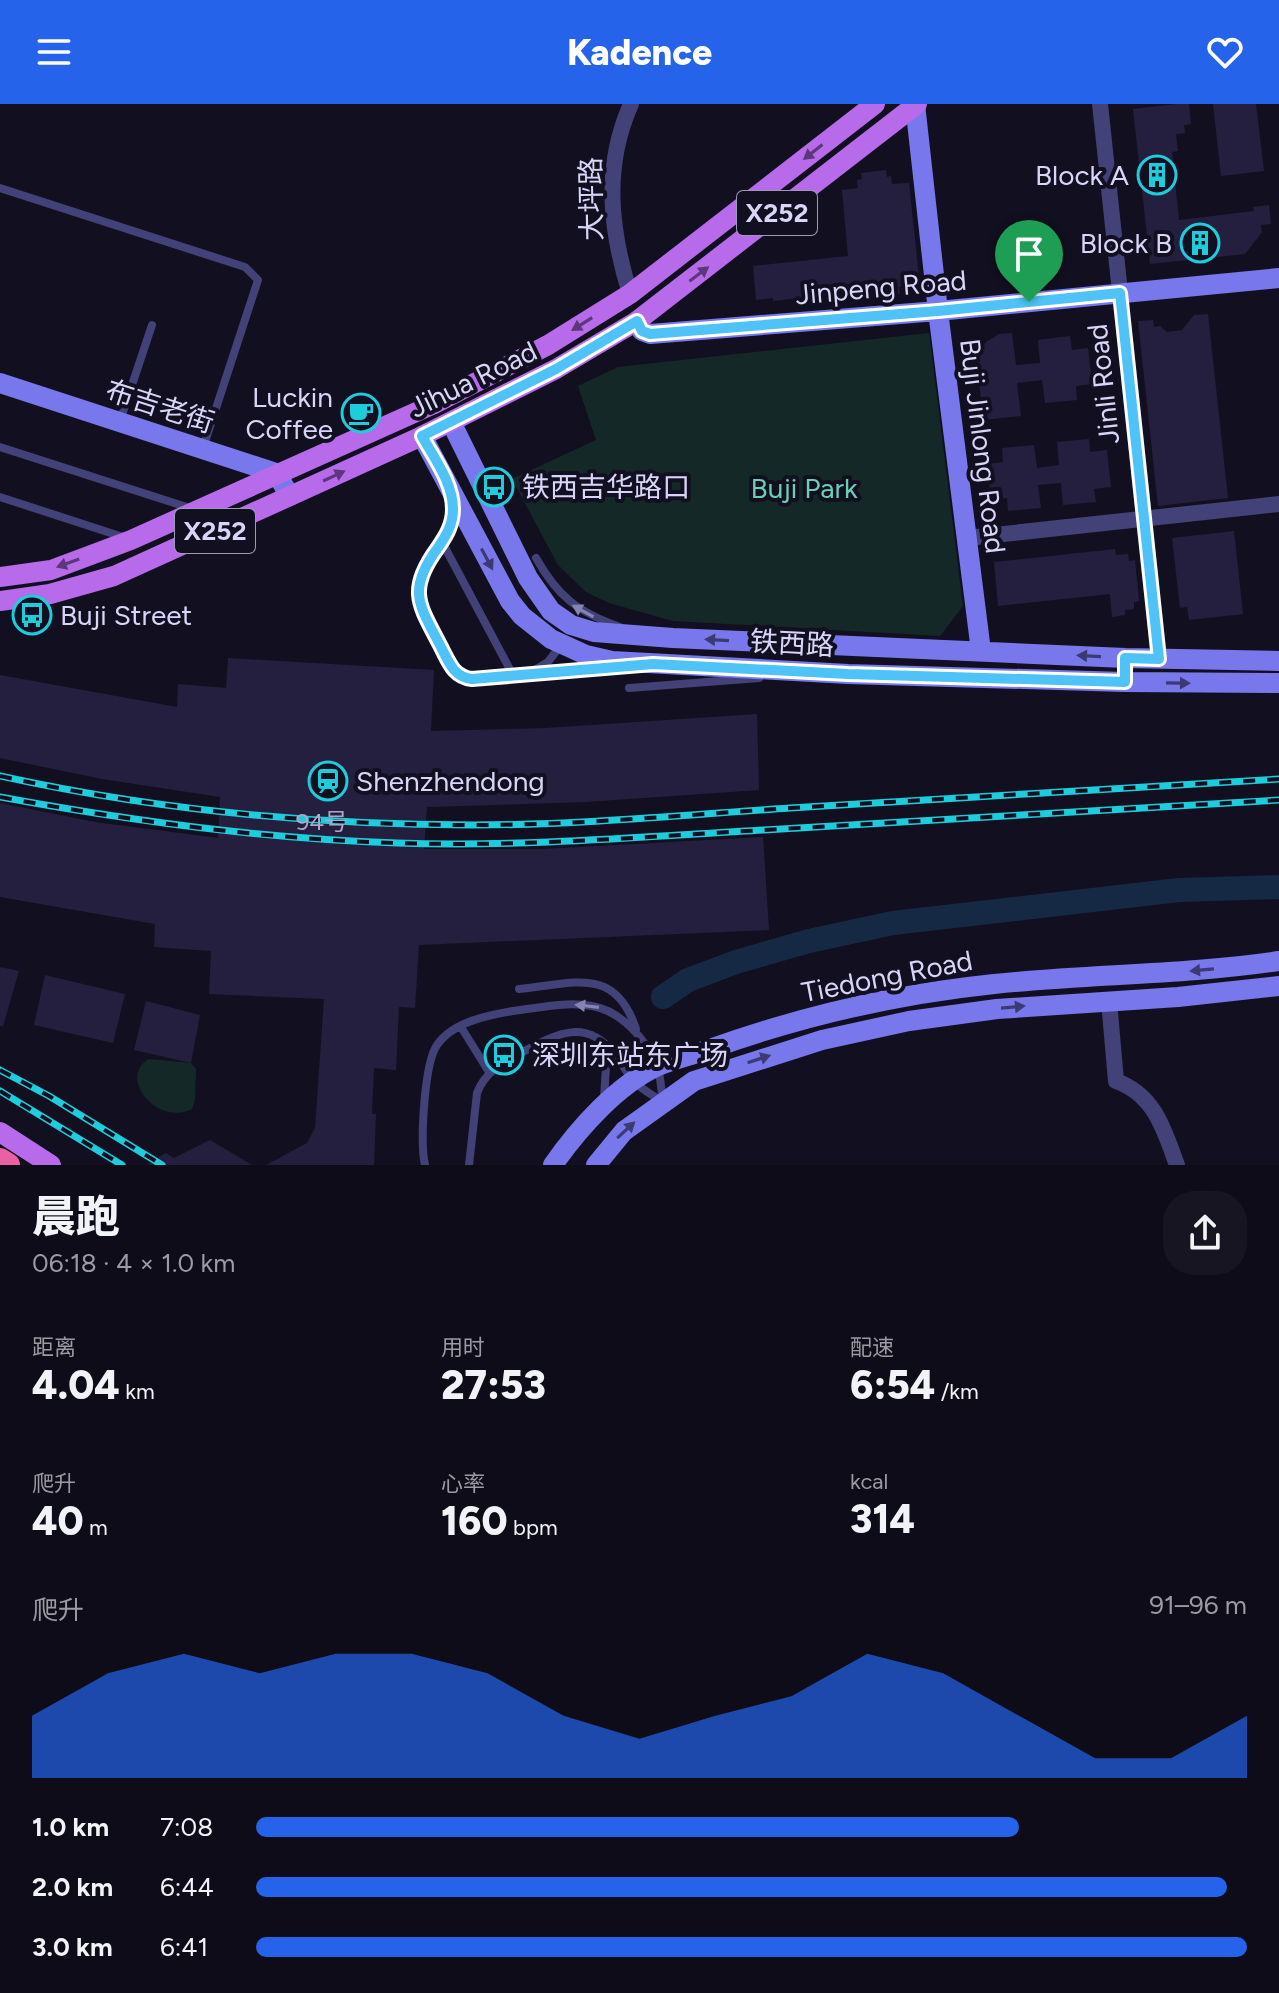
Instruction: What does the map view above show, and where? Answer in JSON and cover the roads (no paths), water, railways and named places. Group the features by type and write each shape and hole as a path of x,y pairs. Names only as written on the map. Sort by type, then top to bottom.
{"highway":[{"path":"0,1160 8,1165"}],"main road":[{"name":"Jihua Road","path":"0,577 51,570 131,540 432,405 548,345 630,294 875,104"},
{"name":"Jihua Road","path":"0,601 50,594 114,576 422,436 556,369 637,321 916,104"},
{"name":"Buji Jinlong Road","path":"916,104 938,311 981,651"},
{"name":"Jinpeng Road","path":"637,321 642,331 650,334 938,311 1279,278"},
{"name":"布吉老街","path":"0,383 276,473"},
{"name":"铁西路","path":"451,422 535,591 551,611 571,625 607,634 651,637 1125,658 1279,661"},
{"name":"铁西路","path":"422,436 510,601 536,629 561,645 599,659 848,674 1279,683"},
{"path":"276,473 290,496"},
{"path":"1125,658 1125,682"},
{"name":"Tiedong Road","path":"553,1165 581,1128 597,1113 634,1082 658,1067 786,1024 904,997 994,984 1176,972 1279,961"},
{"name":"Tiedong Road","path":"596,1165 624,1131 694,1081 779,1052 865,1030 997,1009 1279,986"},
{"path":"0,1132 51,1165"}],"street":[{"name":"大坪路","path":"630,294 614,227 612,169 619,131 631,104"},
{"name":"Jinli Road","path":"1100,104 1159,659"},
{"path":"967,538 1279,504"},
{"path":"1109,1001 1116,1081 1131,1087 1150,1103 1177,1165"}],"lane":[{"path":"0,189 245,267 258,280 202,449"},
{"path":"120,422 152,325"},
{"path":"0,447 198,511"},
{"path":"451,490 452,523 423,568 419,591 424,614 449,664 463,678 514,677 580,668 653,664"},
{"path":"0,497 131,540"},
{"path":"442,542 514,677"},
{"path":"536,558 551,584 569,603 601,620 651,637"},
{"path":"514,677 543,666 561,645 571,625"},
{"path":"629,688 722,679 848,674"},
{"path":"519,989 583,983 606,986 627,1004 637,1034"},
{"path":"425,1165 426,1085 436,1046 461,1027 488,1015 581,1004 604,1009 637,1034 658,1067 663,1102"},
{"path":"461,1027 489,1072"},
{"path":"469,1165 481,1082 489,1072 551,1036 579,1031 596,1037 614,1053 634,1082 663,1102"},
{"path":"596,1037 604,1056 606,1078 603,1101 597,1113"}],"waterway":[{"path":"663,997 688,980 736,962 809,941 893,923 1179,890 1279,887"}],"railway":[{"path":"0,776 117,798 236,813 355,822 474,825 592,821 1279,779"},
{"path":"0,797 98,814 247,833 443,844 626,838 1279,800"},
{"path":"0,1070 162,1165"},
{"path":"0,1091 122,1165"}],"place":[{"name":"Block A","path":"1157,175"},
{"name":"Block B","path":"1200,243"},
{"name":"Luckin Coffee","path":"361,413"},
{"name":"铁西吉华路口","path":"494,487"},
{"name":"Buji Street","path":"32,615"},
{"name":"Shenzhendong","path":"328,781"},
{"name":"深圳东站东广场","path":"504,1055"}],"park label":[{"name":"Buji Park","path":"804,488"}]}
